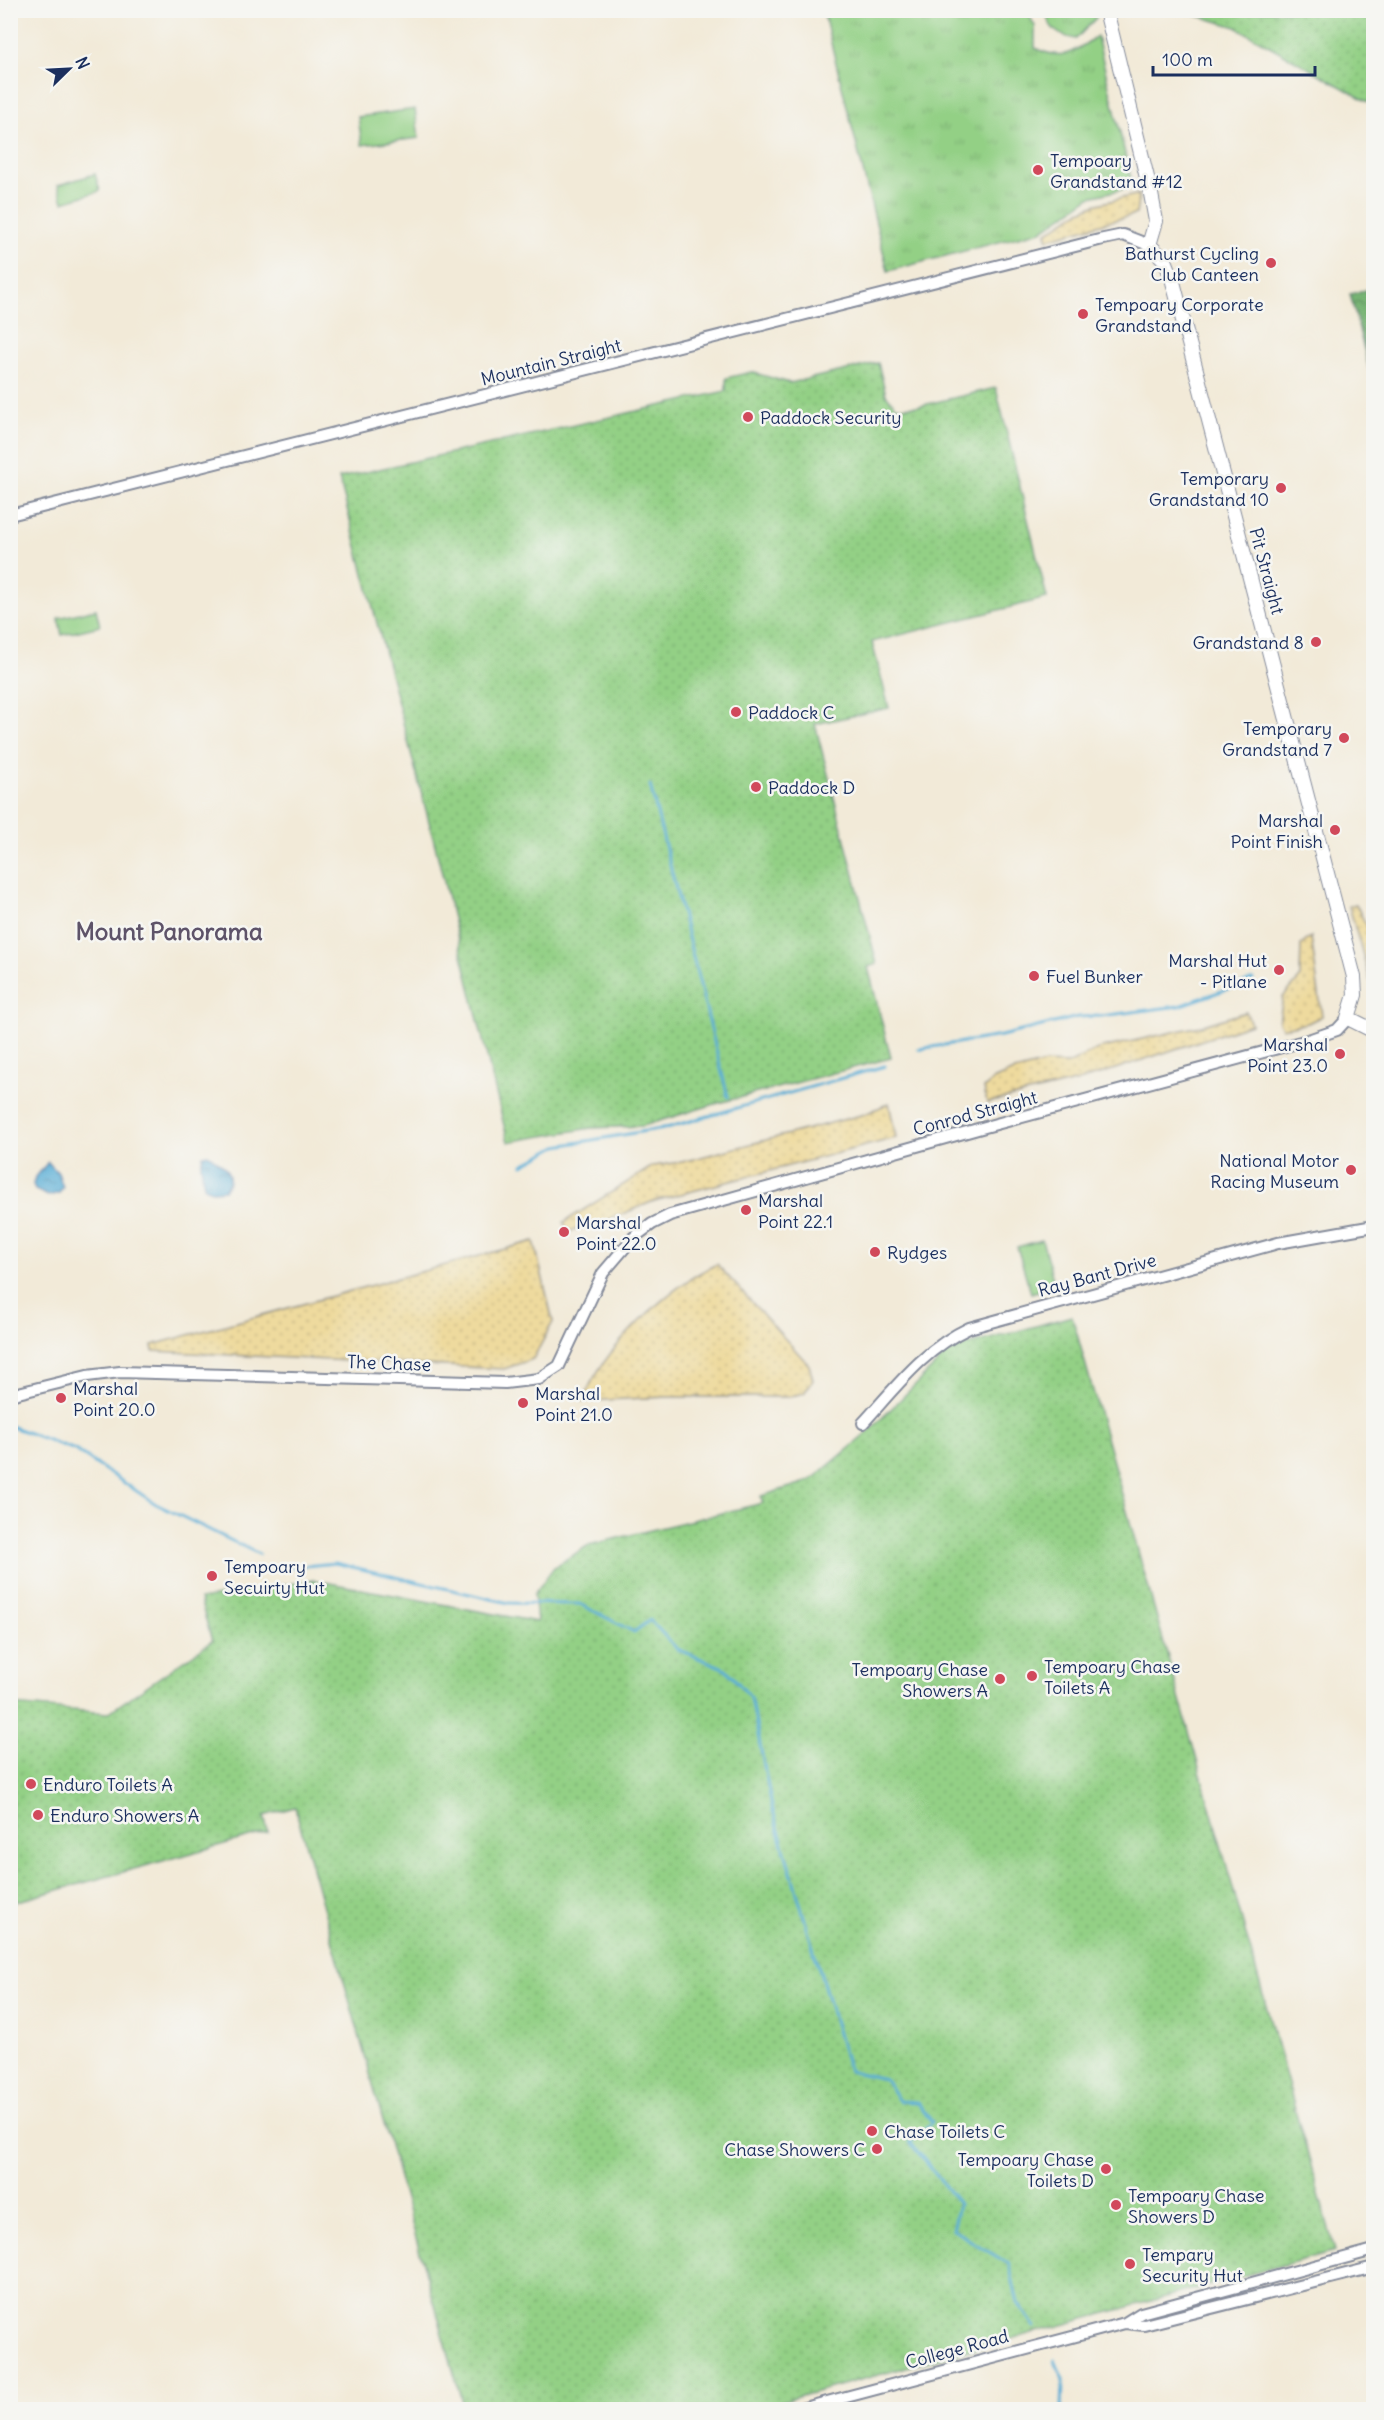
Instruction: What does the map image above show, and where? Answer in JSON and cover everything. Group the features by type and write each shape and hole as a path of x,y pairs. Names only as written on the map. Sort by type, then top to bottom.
{"street":[{"path":"1106,10 1156,221 1149,245"},
{"name":"Mountain Straight","path":"10,515 1099,240 1123,236 1149,245"},
{"name":"Pit Straight","path":"1149,245 1165,260 1172,278 1354,977 1355,995 1348,1018"},
{"path":"1348,1018 1374,1030"},
{"name":"Conrod Straight","path":"670,1215 843,1165 1331,1033 1343,1025 1348,1018"},
{"name":"The Chase","path":"10,1395 87,1376 120,1372 505,1383 539,1379 552,1373 565,1357 595,1285 613,1259 644,1229 670,1215"},
{"name":"Ray Bant Drive","path":"863,1423 920,1362 945,1339 969,1328 1278,1243 1374,1226"},
{"name":"College Road","path":"798,2409 1125,2323 1141,2313 1374,2250"},
{"path":"1318,2264 1322,2279"},
{"name":"College Road","path":"1125,2323 1144,2325 1374,2267"}],"green space":[{"path":"1046,10 1095,11 1096,18 1076,39 1059,34 1049,22"},
{"path":"823,11 1027,11 1035,26 1035,48 1061,55 1075,51 1097,36 1133,187 1090,197 1041,231 888,271"},
{"path":"1181,11 1373,11 1373,105 1236,27"},
{"path":"415,109 419,138 362,145 358,117"},
{"path":"95,174 100,191 63,202 58,185"},
{"path":"1374,288 1373,385 1350,294"},
{"path":"878,363 886,395 897,407 919,406 996,388 1047,598 872,642 889,708 815,724 877,964 868,967 891,1058 715,1104 643,1126 591,1128 508,1142 433,837 339,478 726,391 726,378 751,372 790,383"},
{"path":"96,609 100,626 62,635 58,618"},
{"path":"1042,1240 1055,1286 1031,1293 1017,1247"},
{"path":"1072,1316 1335,2251 753,2409 464,2409 295,1807 264,1816 268,1832 11,1903 11,1705 108,1713 212,1641 200,1599 314,1580 537,1622 534,1594 554,1567 589,1545 763,1503 761,1496 810,1481 865,1435 950,1350"}],"sand":[{"path":"1139,194 1136,214 1048,239 1046,233 1078,212 1094,205"},
{"path":"1356,904 1373,940 1373,990 1349,906"},
{"path":"1311,937 1322,1016 1308,1023 1282,1028 1279,1022 1283,997 1300,978 1301,945"},
{"path":"1246,1012 1251,1024 1079,1081 987,1103 984,1088 993,1080 1011,1072 1045,1063 1068,1064 1098,1049 1200,1026"},
{"path":"889,1103 896,1138 654,1201 605,1221 567,1232 564,1222 653,1166 682,1162 865,1114"},
{"path":"534,1241 553,1322 533,1359 504,1369 153,1351 152,1345"},
{"path":"717,1264 809,1365 813,1380 804,1393 787,1397 668,1397 583,1401 605,1362 639,1322 678,1288"}],"water":[{"path":"208,1154 229,1174 228,1184 224,1190 212,1191 204,1186 201,1165 203,1155"},
{"path":"48,1162 58,1173 63,1187 59,1193 48,1196 35,1190 33,1184"}],"waterway":[{"path":"650,785 728,1097"},
{"path":"919,1049 1001,1036 1078,1017 1179,1006 1253,980"},
{"path":"523,1165 557,1146 670,1127 885,1066"},
{"path":"10,1426 75,1450 156,1504 259,1554"},
{"path":"285,1568 335,1563 509,1603 580,1604 634,1632 650,1620 677,1649 726,1669 751,1698 772,1807 849,2071 885,2079 899,2101 917,2102 932,2122 910,2142 959,2204 953,2230 1009,2264 1018,2303 1035,2327"},
{"path":"1055,2360 1063,2379 1062,2410"}],"place":[{"name":"Tempoary Grandstand #12","path":"1038,170"},
{"name":"Bathurst Cycling Club Canteen","path":"1271,263"},
{"name":"Tempoary Corporate Grandstand","path":"1083,314"},
{"name":"Paddock Security","path":"748,417"},
{"name":"Temporary Grandstand 10","path":"1281,488"},
{"name":"Grandstand 8","path":"1316,642"},
{"name":"Paddock C","path":"736,712"},
{"name":"Temporary Grandstand 7","path":"1344,738"},
{"name":"Paddock D","path":"756,787"},
{"name":"Marshal Point Finish","path":"1335,830"},
{"name":"Marshal Hut - Pitlane","path":"1279,970"},
{"name":"Fuel Bunker","path":"1034,976"},
{"name":"Marshal Point 23.0","path":"1340,1054"},
{"name":"National Motor Racing Museum","path":"1351,1170"},
{"name":"Marshal Point 22.1","path":"746,1210"},
{"name":"Marshal Point 22.0","path":"564,1232"},
{"name":"Rydges","path":"875,1252"},
{"name":"Marshal Point 20.0","path":"61,1398"},
{"name":"Marshal Point 21.0","path":"523,1403"},
{"name":"Tempoary Secuirty Hut","path":"212,1576"},
{"name":"Tempoary Chase Toilets A","path":"1032,1676"},
{"name":"Tempoary Chase Showers A","path":"1000,1679"},
{"name":"Enduro Toilets A","path":"31,1784"},
{"name":"Enduro Showers A","path":"38,1815"},
{"name":"Chase Toilets C","path":"872,2131"},
{"name":"Chase Showers C","path":"877,2149"},
{"name":"Tempoary Chase Toilets D","path":"1106,2169"},
{"name":"Tempoary Chase Showers D","path":"1116,2205"},
{"name":"Tempary Security Hut","path":"1130,2264"}],"district":[{"name":"Mount Panorama","path":"169,931"}]}
